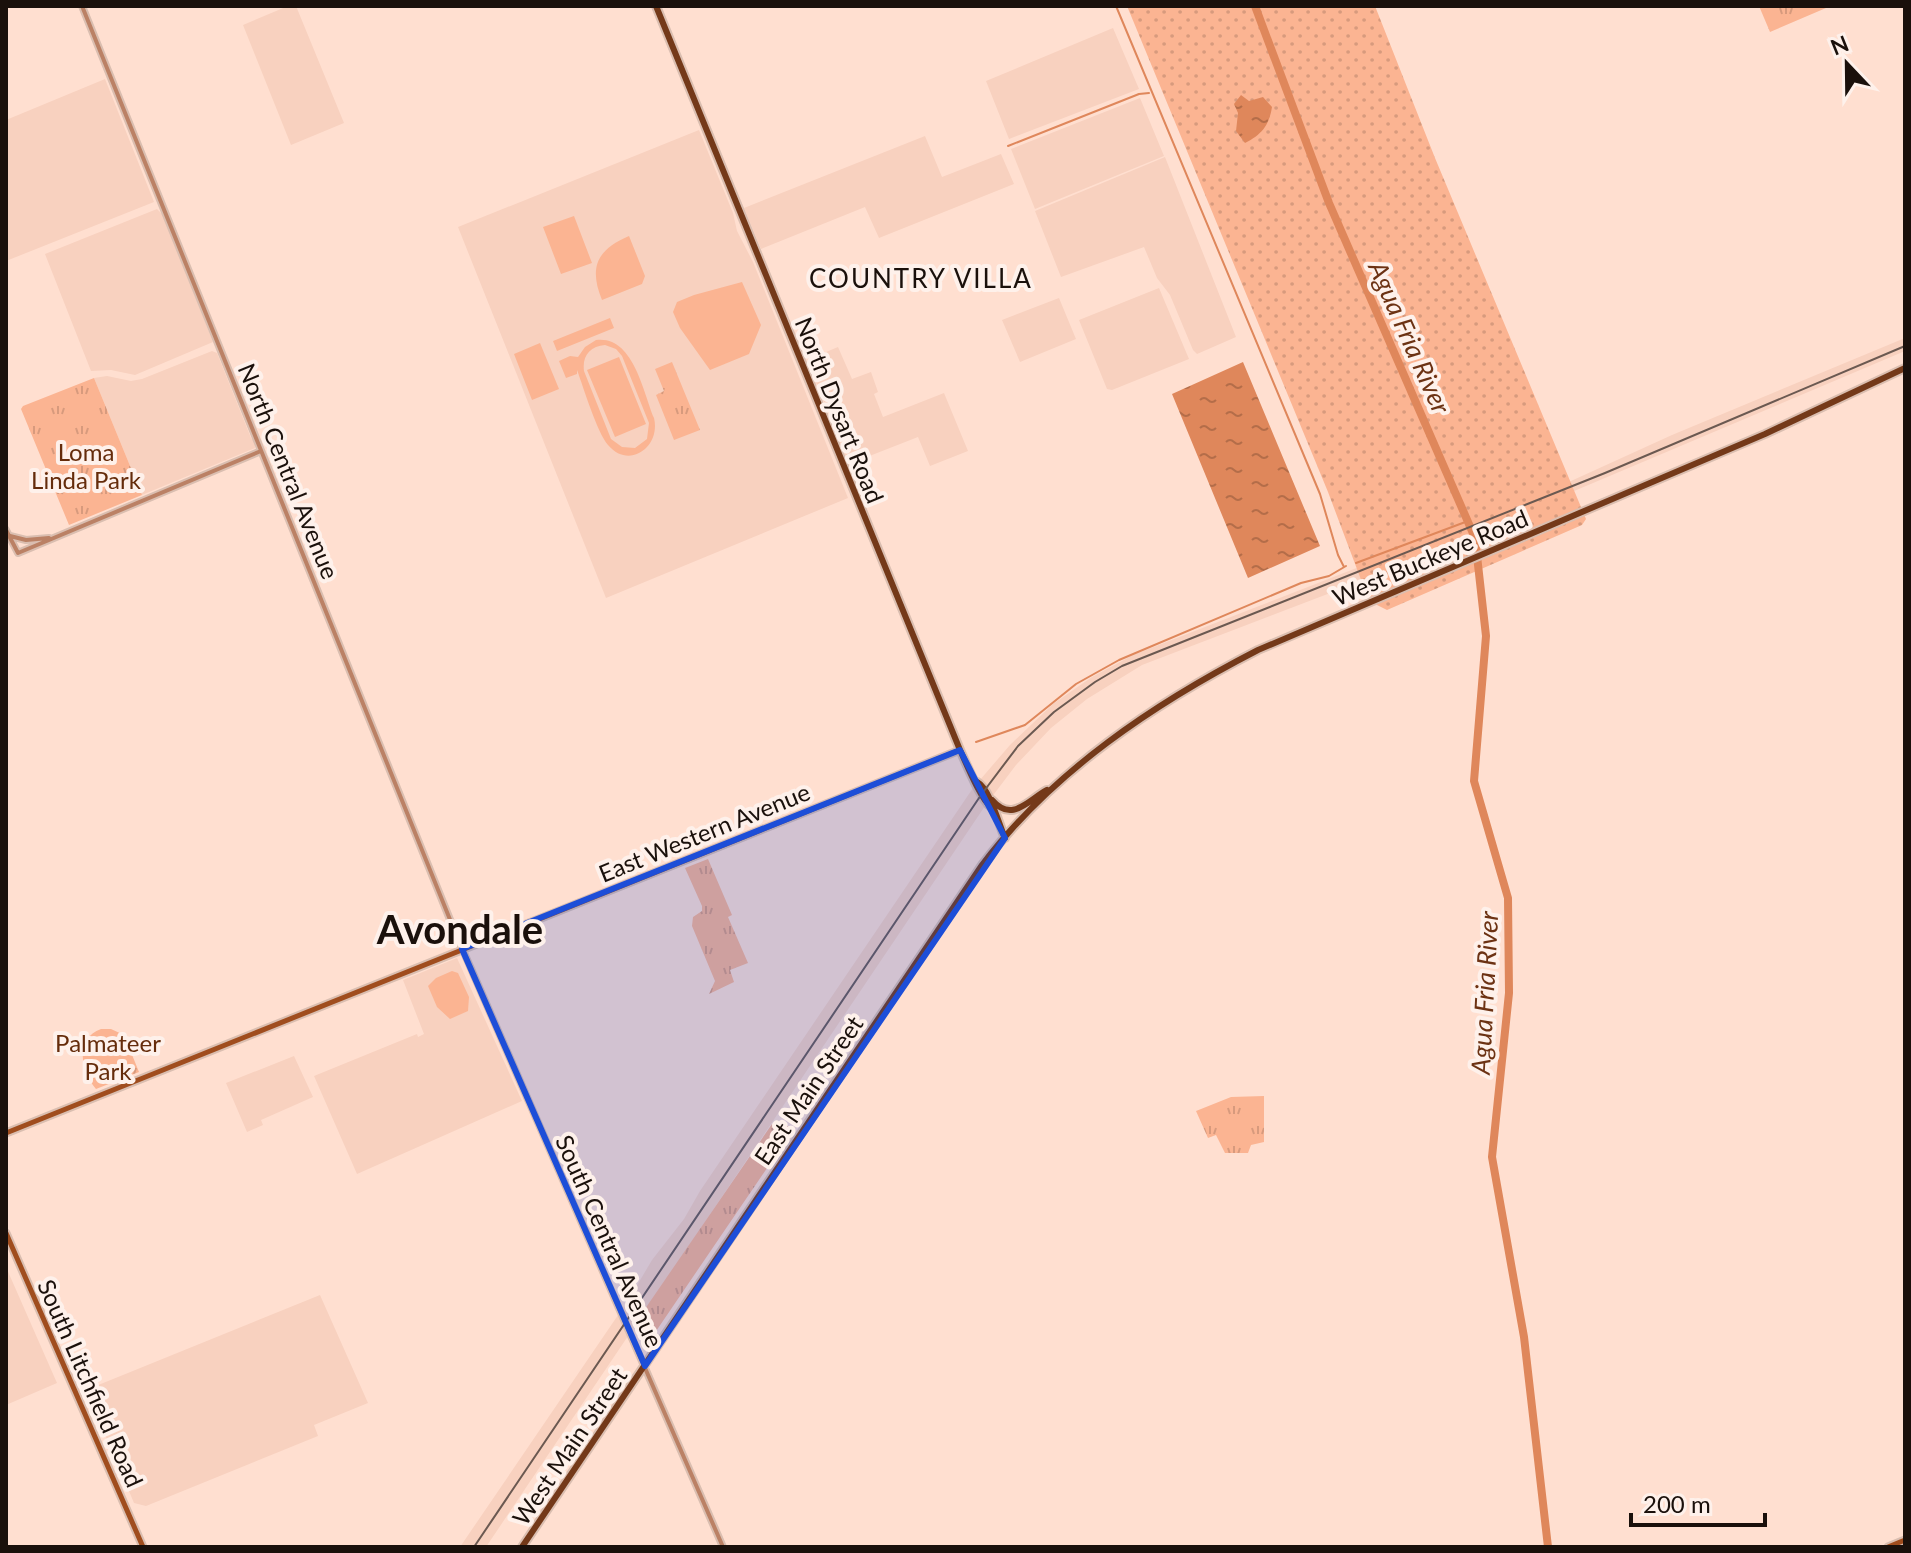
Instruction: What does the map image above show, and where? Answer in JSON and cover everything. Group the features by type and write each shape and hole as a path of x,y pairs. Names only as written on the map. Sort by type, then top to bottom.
{"main road":[{"name":"North Dysart Road","path":"656,6 960,750 977,782 983,784 1005,838"},
{"name":"West Buckeye Road","path":"1005,838 1054,787 1119,734 1209,675 1274,642 1765,434 1905,368"},
{"name":"East Western Avenue","path":"6,1133 960,750"},
{"path":"991,804 1002,810 1015,811 1054,787"},
{"name":"East Main Street","path":"645,1366 981,867 1005,838"},
{"name":"South Litchfield Road","path":"6,1233 143,1547"},
{"name":"West Main Street","path":"522,1547 645,1366"},
{"path":"1888,1547 1905,1540"}],"street":[{"name":"North Central Avenue","path":"82,6 462,949"},
{"path":"7,533 18,553 262,451"},
{"path":"7,533 26,540 55,537"},
{"name":"South Central Avenue","path":"462,949 723,1547"}],"highlighted area":[{"path":"960,750 1005,838 645,1366 462,949"}],"shaded area":[{"path":"288,6 296,6 344,123 291,145 243,25"},
{"path":"1113,28 1139,89 1009,139 986,81"},
{"path":"105,79 154,202 6,261 6,120"},
{"path":"1140,98 1164,156 1035,209 1011,149"},
{"path":"699,130 733,213 737,231 753,262 848,498 606,598 458,227"},
{"path":"925,136 942,177 1001,154 1014,184 879,238 865,207 761,249 744,208"},
{"path":"1165,157 1236,337 1197,354 1144,247 1061,277 1035,211"},
{"path":"157,209 163,215 213,342 135,375 111,370 91,371 45,254"},
{"path":"1159,288 1189,359 1112,390 1107,389 1079,320"},
{"path":"1059,298 1076,339 1020,362 1002,320"},
{"path":"1905,338 1905,351 1359,582 1142,665 1087,699 1051,728 1016,765 985,806 486,1547 460,1547 973,788 1010,745 1053,704 1092,677 1133,655 1571,481 1672,435"},
{"path":"838,347 852,379 871,372 878,392 874,394 883,417 944,393 968,451 930,466 918,437 849,464 807,360"},
{"path":"212,351 217,353 251,438 255,441 255,448 142,495 94,378 142,379"},
{"path":"457,958 522,1101 357,1174 314,1076 417,1034 418,1037 424,1034 403,980"},
{"path":"294,1056 313,1097 261,1120 263,1125 247,1132 226,1083"},
{"path":"6,1267 57,1383 6,1405"},
{"path":"320,1295 368,1403 314,1425 318,1436 146,1506 134,1503 86,1390"}],"green space":[{"path":"1127,6 1375,6 1586,519 1582,525 1387,610 1369,601 1328,492"},
{"path":"1759,6 1825,6 1826,8 1770,32"},
{"path":"574,216 592,263 561,274 543,227"},
{"path":"629,236 645,276 642,284 602,300 596,278 598,261 609,247"},
{"path":"742,282 761,325 749,354 710,370 680,328 673,312 677,302"},
{"path":"610,318 614,328 557,351 553,341"},
{"path":"596,340 609,341 628,355 635,367 654,418 655,429 653,438 642,452 625,455 608,445 595,421 577,370 577,374 566,378 559,361 570,356 578,357 585,347","holes":["605,345 616,349 622,356 649,423 647,439 635,448 622,447 611,439 584,371 584,361 591,350"]},
{"path":"540,343 559,389 532,400 514,354"},
{"path":"619,357 646,424 615,437 587,370"},
{"path":"672,362 700,430 674,440 656,395 664,391 655,369"},
{"name":"Loma Linda Park","path":"94,378 142,495 69,525 21,409"},
{"path":"708,859 748,963 730,970 734,982 709,994 715,981 692,926 693,917 702,911 702,906 685,868"},
{"path":"452,971 458,973 469,997 468,1011 450,1019 437,1007 428,986 436,978"},
{"name":"Palmateer Park","path":"101,1029 111,1029 124,1035 139,1072 96,1089 87,1074 83,1056 87,1040"},
{"path":"1264,1096 1264,1142 1251,1145 1248,1153 1225,1153 1216,1135 1208,1138 1196,1111 1231,1097"},
{"path":"772,1124 795,1127 650,1340 644,1341 636,1322"}],"water":[{"path":"1241,95 1249,101 1263,97 1272,107 1263,129 1245,143 1236,131 1238,113 1234,104"},
{"path":"1243,362 1320,546 1248,578 1172,394"}],"waterway":[{"path":"1116,6 1320,494 1344,567"},
{"name":"Agua Fria River","path":"1255,6 1329,203 1475,538 1486,636 1474,781 1508,898 1509,993 1492,1157 1524,1337 1548,1547"},
{"path":"1008,146 1139,94 1149,93"},
{"path":"1356,563 1468,521"},
{"path":"976,742 1025,725 1076,684 1119,660 1301,583 1329,576 1346,566"}],"railway":[{"path":"474,1547 981,795 1018,746 1054,712 1122,666 1605,473 1905,346"}],"district":[{"name":"COUNTRY VILLA","path":"921,278"},
{"name":"Avondale","path":"460,929"}]}
